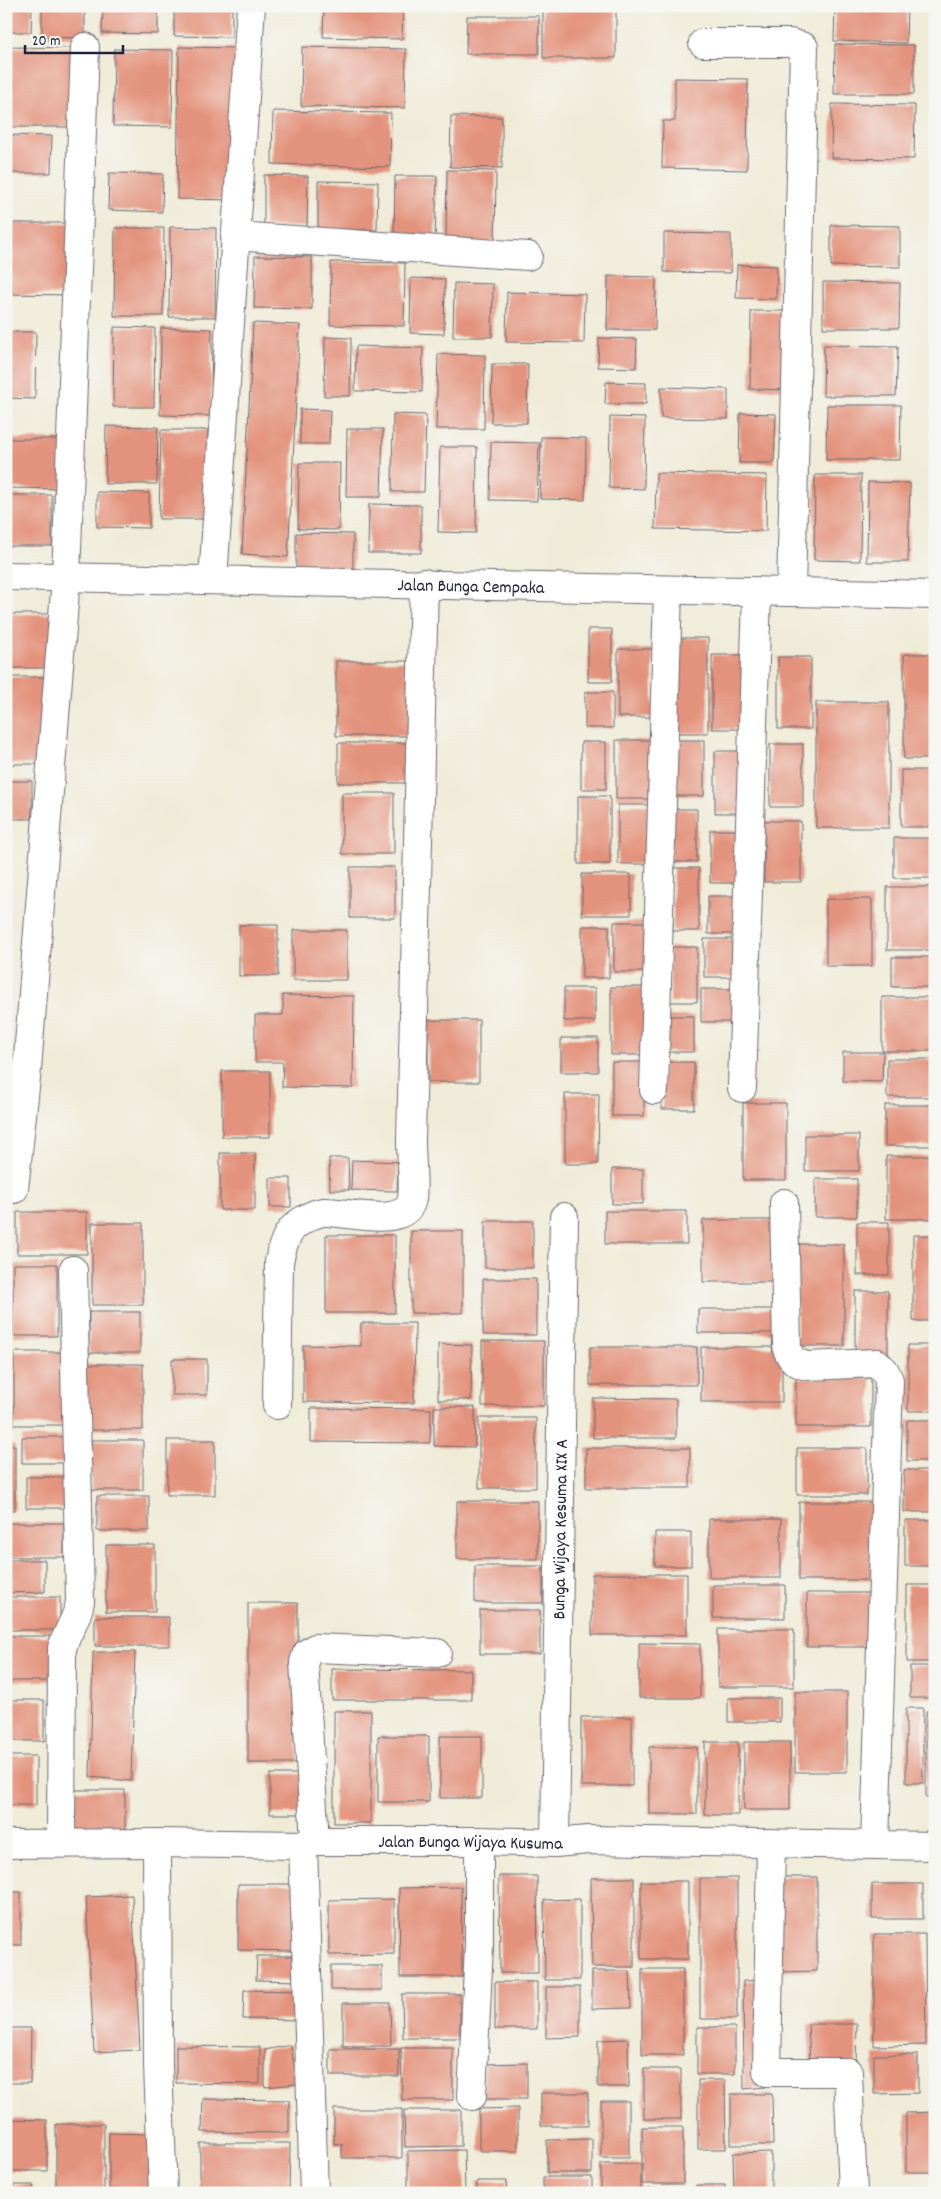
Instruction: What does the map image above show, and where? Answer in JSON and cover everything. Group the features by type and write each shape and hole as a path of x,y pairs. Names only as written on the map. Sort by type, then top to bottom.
{"street":[{"path":"213,580 251,6"},
{"path":"703,43 790,43 804,47 791,592"},
{"path":"14,1188 27,1069 66,578 85,47"},
{"path":"235,236 528,256"},
{"name":"Jalan Bunga Cempaka","path":"6,576 424,583 935,595"},
{"path":"277,1405 279,1262 282,1247 290,1231 304,1219 323,1212 384,1217 402,1212 412,1200 410,1141 424,583"},
{"path":"654,1090 668,590"},
{"path":"742,1088 757,592"},
{"path":"784,1202 788,1349 790,1358 797,1363 807,1366 877,1363 885,1371 889,1380 875,1845"},
{"name":"Bunga Wijaya Kesuma XIX A","path":"555,1843 564,1217"},
{"path":"61,1843 62,1648 68,1630 77,1616 80,1602 73,1270"},
{"path":"314,2193 309,1843 304,1662 307,1653 314,1648 437,1653"},
{"name":"Jalan Bunga Wijaya Kusuma","path":"6,1844 479,1841 555,1843 588,1840 935,1846"},
{"path":"472,2096 479,1945 479,1841"},
{"path":"157,1843 158,2066 163,2193"},
{"path":"771,1843 767,2072 848,2072 853,2193"}],"building":[{"path":"6,6 32,6 31,32 6,32"},
{"path":"42,6 85,6 85,38 42,37"},
{"path":"103,6 158,6 158,34 102,33"},
{"path":"174,6 232,6 232,37 174,36"},
{"path":"324,6 403,6 402,39 323,37"},
{"path":"835,6 907,6 906,43 834,41"},
{"path":"543,9 616,9 616,58 543,58"},
{"path":"467,16 539,16 539,54 466,54"},
{"path":"835,44 914,45 914,94 834,94"},
{"path":"6,47 76,48 75,127 6,127"},
{"path":"179,47 239,48 237,200 177,199"},
{"path":"302,47 406,49 405,108 301,106"},
{"path":"114,49 173,50 172,127 113,126"},
{"path":"675,78 748,79 747,170 662,168 663,121 675,121"},
{"path":"832,104 915,105 914,159 831,158"},
{"path":"273,111 391,113 390,167 272,164"},
{"path":"451,116 502,117 502,168 450,167"},
{"path":"6,135 52,136 51,173 6,173"},
{"path":"447,170 496,171 495,248 446,247"},
{"path":"109,173 163,174 162,212 108,210"},
{"path":"264,175 308,176 307,227 264,226"},
{"path":"395,176 437,176 435,241 394,240"},
{"path":"318,181 378,182 377,230 318,229"},
{"path":"6,223 73,223 73,295 6,294"},
{"path":"831,225 900,226 900,267 831,266"},
{"path":"170,227 216,228 215,317 169,317"},
{"path":"115,228 164,228 163,316 114,316"},
{"path":"664,233 731,234 731,273 664,272"},
{"path":"255,256 312,257 312,309 254,308"},
{"path":"331,262 405,263 404,326 330,325"},
{"path":"737,265 777,266 776,299 736,298"},
{"path":"608,276 656,277 655,330 607,330"},
{"path":"411,278 445,279 444,334 410,333"},
{"path":"823,282 900,283 899,328 823,328"},
{"path":"454,283 493,284 492,337 453,337"},
{"path":"507,292 585,294 584,343 506,342"},
{"path":"751,311 797,311 795,390 750,389"},
{"path":"253,323 300,325 288,557 242,554"},
{"path":"114,327 155,328 154,407 113,407"},
{"path":"161,328 212,329 211,416 160,415"},
{"path":"6,332 36,332 35,399 6,398"},
{"path":"325,337 351,338 350,396 324,396"},
{"path":"599,338 637,339 636,368 598,367"},
{"path":"824,345 898,346 896,396 823,396"},
{"path":"356,346 423,348 422,392 355,391"},
{"path":"438,354 485,355 484,429 436,429"},
{"path":"492,364 528,364 527,423 491,423"},
{"path":"606,382 646,383 646,404 605,404"},
{"path":"661,387 728,389 728,419 661,418"},
{"path":"827,405 901,405 900,460 826,460"},
{"path":"300,409 330,410 329,444 300,444"},
{"path":"740,413 776,414 774,463 739,463"},
{"path":"393,414 426,415 424,492 392,492"},
{"path":"610,417 645,418 644,489 609,488"},
{"path":"106,426 158,427 157,484 105,484"},
{"path":"347,429 383,429 381,497 346,497"},
{"path":"161,430 208,430 207,519 159,519"},
{"path":"541,437 586,438 585,500 540,499"},
{"path":"7,439 69,439 68,489 6,488"},
{"path":"491,442 539,443 537,501 490,500"},
{"path":"440,447 477,447 476,533 438,532"},
{"path":"299,463 340,463 339,530 298,529"},
{"path":"656,473 767,475 766,531 655,529"},
{"path":"815,475 861,475 860,561 814,560"},
{"path":"868,482 910,483 908,562 867,562"},
{"path":"97,492 149,493 149,528 97,527"},
{"path":"6,495 52,495 52,546 6,546"},
{"path":"369,504 421,505 421,553 368,553"},
{"path":"296,533 353,534 353,575 296,575"},
{"path":"6,614 53,614 53,668 6,668"},
{"path":"588,629 612,629 612,682 588,682"},
{"path":"676,638 708,638 708,733 676,733"},
{"path":"618,649 653,649 653,717 618,717"},
{"path":"904,654 935,654 935,759 904,759"},
{"path":"712,655 748,655 748,729 712,729"},
{"path":"778,657 811,657 811,729 778,729"},
{"path":"336,661 415,661 415,736 336,736"},
{"path":"6,677 44,677 44,764 6,764"},
{"path":"585,692 613,692 613,728 585,728"},
{"path":"816,702 889,702 889,828 816,828"},
{"path":"616,740 661,740 661,799 616,799"},
{"path":"671,740 704,740 704,796 671,796"},
{"path":"581,742 606,742 606,789 581,789"},
{"path":"338,743 410,743 410,783 338,783"},
{"path":"770,744 803,744 803,807 770,807"},
{"path":"715,751 746,751 746,813 715,813"},
{"path":"901,770 935,770 935,827 901,827"},
{"path":"6,781 32,781 32,819 6,819"},
{"path":"342,793 394,793 394,854 342,854"},
{"path":"578,796 610,796 610,864 578,864"},
{"path":"618,805 653,805 653,864 618,864"},
{"path":"671,809 697,809 697,862 671,862"},
{"path":"764,821 801,821 801,882 764,882"},
{"path":"710,830 742,830 742,883 710,883"},
{"path":"894,838 935,838 935,878 894,878"},
{"path":"350,867 395,867 395,918 350,918"},
{"path":"673,868 699,868 699,931 673,931"},
{"path":"582,874 631,874 631,915 582,915"},
{"path":"887,887 935,887 935,950 887,950"},
{"path":"708,896 742,896 742,934 708,934"},
{"path":"826,899 872,899 872,966 826,966"},
{"path":"614,922 652,922 652,972 614,972"},
{"path":"239,925 278,925 278,976 239,976"},
{"path":"582,926 609,926 609,978 582,978"},
{"path":"293,930 347,930 347,980 293,980"},
{"path":"704,939 743,939 743,977 704,977"},
{"path":"670,947 697,947 697,1002 670,1002"},
{"path":"892,957 935,957 935,987 892,987"},
{"path":"611,987 649,987 649,1055 611,1055"},
{"path":"564,988 595,988 595,1021 564,1021"},
{"path":"701,989 737,989 737,1022 701,1022"},
{"path":"283,995 354,996 353,1088 282,1087 283,1062 255,1062 255,1015 283,1015"},
{"path":"882,997 935,997 935,1051 882,1051"},
{"path":"666,1016 694,1016 694,1052 666,1052"},
{"path":"428,1020 479,1020 479,1082 428,1082"},
{"path":"561,1038 598,1038 598,1072 561,1072"},
{"path":"843,1052 883,1052 882,1082 843,1081"},
{"path":"887,1059 935,1059 935,1097 887,1097"},
{"path":"612,1062 644,1062 644,1116 612,1116"},
{"path":"662,1062 694,1062 694,1109 662,1109"},
{"path":"222,1071 270,1071 270,1137 222,1137"},
{"path":"565,1094 599,1094 598,1164 565,1164"},
{"path":"743,1103 786,1103 786,1180 743,1180"},
{"path":"885,1105 935,1105 935,1146 885,1146"},
{"path":"805,1135 859,1135 859,1171 805,1171"},
{"path":"220,1153 255,1153 255,1210 220,1210"},
{"path":"886,1156 935,1156 935,1219 886,1219"},
{"path":"329,1158 348,1158 349,1190 330,1190"},
{"path":"352,1160 398,1162 397,1191 351,1190"},
{"path":"612,1169 643,1169 643,1204 612,1204"},
{"path":"270,1178 291,1178 291,1207 270,1207"},
{"path":"815,1179 857,1179 857,1217 815,1217"},
{"path":"605,1211 687,1211 687,1244 605,1244"},
{"path":"17,1212 87,1212 87,1254 17,1254"},
{"path":"703,1220 777,1220 777,1282 703,1282"},
{"path":"485,1221 533,1221 533,1268 485,1268"},
{"path":"857,1222 889,1222 889,1275 857,1275"},
{"path":"92,1223 143,1223 143,1305 92,1305"},
{"path":"411,1231 463,1231 463,1313 411,1313"},
{"path":"326,1235 395,1235 395,1313 326,1313"},
{"path":"913,1235 935,1235 935,1321 913,1321"},
{"path":"797,1244 844,1244 844,1346 797,1346"},
{"path":"13,1264 57,1264 57,1336 13,1336"},
{"path":"483,1279 536,1279 536,1335 483,1335"},
{"path":"855,1291 888,1291 888,1358 855,1358"},
{"path":"698,1309 785,1309 785,1333 698,1333"},
{"path":"89,1312 140,1312 140,1353 89,1353"},
{"path":"361,1323 415,1323 414,1403 303,1402 303,1345 361,1346"},
{"path":"482,1341 544,1341 544,1406 482,1406"},
{"path":"438,1344 472,1345 471,1400 438,1400"},
{"path":"908,1345 935,1345 935,1411 908,1411"},
{"path":"590,1347 697,1347 697,1385 590,1385"},
{"path":"701,1347 782,1347 782,1402 701,1402"},
{"path":"14,1352 69,1352 69,1425 14,1425"},
{"path":"6,1353 10,1353 10,1416 6,1416"},
{"path":"172,1359 207,1359 207,1395 172,1395"},
{"path":"85,1364 143,1364 143,1430 85,1430"},
{"path":"796,1378 871,1378 871,1427 796,1427"},
{"path":"593,1398 676,1399 676,1438 593,1438"},
{"path":"434,1407 475,1407 475,1447 434,1446"},
{"path":"311,1408 431,1409 430,1443 311,1442"},
{"path":"479,1418 536,1418 536,1488 479,1488"},
{"path":"907,1420 935,1420 935,1461 907,1461"},
{"path":"22,1437 68,1437 68,1463 22,1463"},
{"path":"91,1440 143,1440 143,1490 91,1490"},
{"path":"167,1440 215,1440 215,1495 167,1495"},
{"path":"6,1445 15,1445 15,1510 6,1510"},
{"path":"586,1448 690,1448 690,1488 586,1488"},
{"path":"797,1448 867,1448 867,1495 797,1495"},
{"path":"904,1470 935,1470 935,1512 904,1512"},
{"path":"26,1477 68,1477 68,1508 26,1508"},
{"path":"97,1496 149,1496 149,1531 97,1531"},
{"path":"457,1501 538,1501 538,1559 457,1559"},
{"path":"799,1502 873,1502 873,1580 799,1580"},
{"path":"709,1519 781,1519 781,1578 709,1578"},
{"path":"905,1520 935,1520 935,1566 905,1566"},
{"path":"6,1523 64,1523 64,1557 6,1557"},
{"path":"655,1532 691,1532 691,1566 655,1566"},
{"path":"106,1545 155,1545 155,1612 106,1612"},
{"path":"6,1560 45,1560 45,1592 6,1593"},
{"path":"475,1566 543,1566 543,1603 475,1603"},
{"path":"592,1574 687,1574 687,1635 592,1635"},
{"path":"713,1585 785,1585 785,1618 713,1618"},
{"path":"907,1585 935,1585 935,1662 907,1662"},
{"path":"807,1593 874,1593 874,1647 807,1647"},
{"path":"6,1597 60,1597 60,1630 6,1630"},
{"path":"248,1603 298,1603 298,1763 248,1763"},
{"path":"480,1610 540,1610 540,1654 480,1654"},
{"path":"95,1617 169,1617 169,1646 95,1646"},
{"path":"718,1629 794,1629 794,1687 718,1687"},
{"path":"6,1636 56,1636 56,1681 6,1681"},
{"path":"639,1643 700,1644 700,1698 639,1698"},
{"path":"93,1652 135,1652 131,1781 90,1777"},
{"path":"910,1666 935,1666 935,1698 910,1698"},
{"path":"332,1669 471,1670 471,1700 332,1700"},
{"path":"795,1692 847,1692 847,1772 795,1772"},
{"path":"728,1698 780,1698 780,1722 728,1722"},
{"path":"6,1700 44,1700 44,1741 6,1741"},
{"path":"906,1708 923,1708 923,1783 906,1783"},
{"path":"334,1711 371,1711 371,1823 334,1823"},
{"path":"926,1711 935,1711 935,1797 926,1797"},
{"path":"581,1717 632,1717 632,1786 581,1786"},
{"path":"378,1736 429,1736 429,1802 378,1802"},
{"path":"440,1736 482,1736 482,1798 440,1798"},
{"path":"705,1742 738,1742 738,1815 705,1815"},
{"path":"744,1742 790,1742 790,1810 744,1810"},
{"path":"649,1747 697,1747 697,1814 649,1814"},
{"path":"6,1756 36,1756 36,1805 6,1805"},
{"path":"270,1774 306,1774 306,1814 270,1814"},
{"path":"75,1790 125,1790 125,1832 75,1832"},
{"path":"499,1876 537,1876 538,1973 500,1973"},
{"path":"775,1877 817,1877 817,1971 776,1972"},
{"path":"591,1878 634,1878 634,1967 592,1967"},
{"path":"700,1878 737,1878 737,2019 700,2019"},
{"path":"641,1881 688,1881 688,1959 641,1959"},
{"path":"238,1884 297,1884 296,1951 238,1950"},
{"path":"872,1884 923,1884 923,1919 872,1919"},
{"path":"461,1887 462,1977 400,1977 399,1888"},
{"path":"6,1892 21,1892 21,1945 6,1945"},
{"path":"132,1895 140,2050 94,2052 86,1897"},
{"path":"394,1899 394,1954 329,1955 329,1900"},
{"path":"580,1899 580,1980 545,1980 544,1900"},
{"path":"874,1934 925,1934 926,2045 874,2046"},
{"path":"257,1956 300,1956 300,1981 256,1980"},
{"path":"331,1966 382,1966 382,1990 331,1990"},
{"path":"642,1969 683,1969 683,2055 642,2055"},
{"path":"592,1971 630,1971 631,2008 592,2009"},
{"path":"766,1980 766,2087 744,2089 743,1981"},
{"path":"495,1982 537,1982 537,2029 495,2029"},
{"path":"546,1987 580,1987 580,2037 546,2038"},
{"path":"244,1990 303,1991 302,2020 243,2019"},
{"path":"402,1994 460,1994 460,2038 403,2038"},
{"path":"343,2003 390,2003 391,2046 343,2046"},
{"path":"808,2024 857,2024 856,2063 810,2064"},
{"path":"697,2027 735,2027 735,2074 697,2074"},
{"path":"6,2028 31,2028 30,2083 6,2083"},
{"path":"628,2039 629,2087 598,2087 598,2040"},
{"path":"291,2045 297,2084 265,2087 265,2050"},
{"path":"176,2046 260,2047 260,2084 176,2083"},
{"path":"401,2048 453,2048 453,2100 402,2100"},
{"path":"330,2049 399,2049 399,2076 330,2076"},
{"path":"874,2055 918,2055 918,2093 874,2094"},
{"path":"527,2063 527,2099 484,2099 484,2064"},
{"path":"644,2069 681,2069 681,2119 644,2119"},
{"path":"698,2080 725,2080 726,2149 698,2149"},
{"path":"541,2093 588,2093 588,2126 541,2126"},
{"path":"731,2094 772,2094 773,2145 731,2145"},
{"path":"203,2099 289,2100 289,2133 202,2132"},
{"path":"601,2101 629,2101 629,2158 601,2158"},
{"path":"518,2108 518,2151 479,2151 479,2109"},
{"path":"334,2109 402,2109 402,2158 342,2158 342,2144 334,2144"},
{"path":"404,2110 461,2110 461,2146 405,2147"},
{"path":"935,2112 935,2172 906,2172 906,2113"},
{"path":"6,2119 47,2120 47,2171 6,2171"},
{"path":"56,2124 104,2124 104,2193 56,2193"},
{"path":"642,2127 683,2127 683,2184 642,2184"},
{"path":"109,2133 150,2134 150,2190 109,2189"},
{"path":"592,2139 592,2173 547,2173 547,2140"},
{"path":"200,2143 290,2143 289,2193 200,2192"},
{"path":"464,2150 465,2193 408,2193 408,2151"},
{"path":"771,2152 771,2191 734,2192 733,2153"},
{"path":"601,2164 641,2164 641,2193 601,2193"},
{"path":"543,2177 592,2177 592,2193 543,2193"},
{"path":"477,2181 507,2181 506,2193 477,2193"},
{"path":"6,2185 33,2185 33,2193 6,2193"},
{"path":"696,2185 725,2185 725,2193 696,2193"},
{"path":"648,2189 683,2189 683,2193 648,2193"}]}
